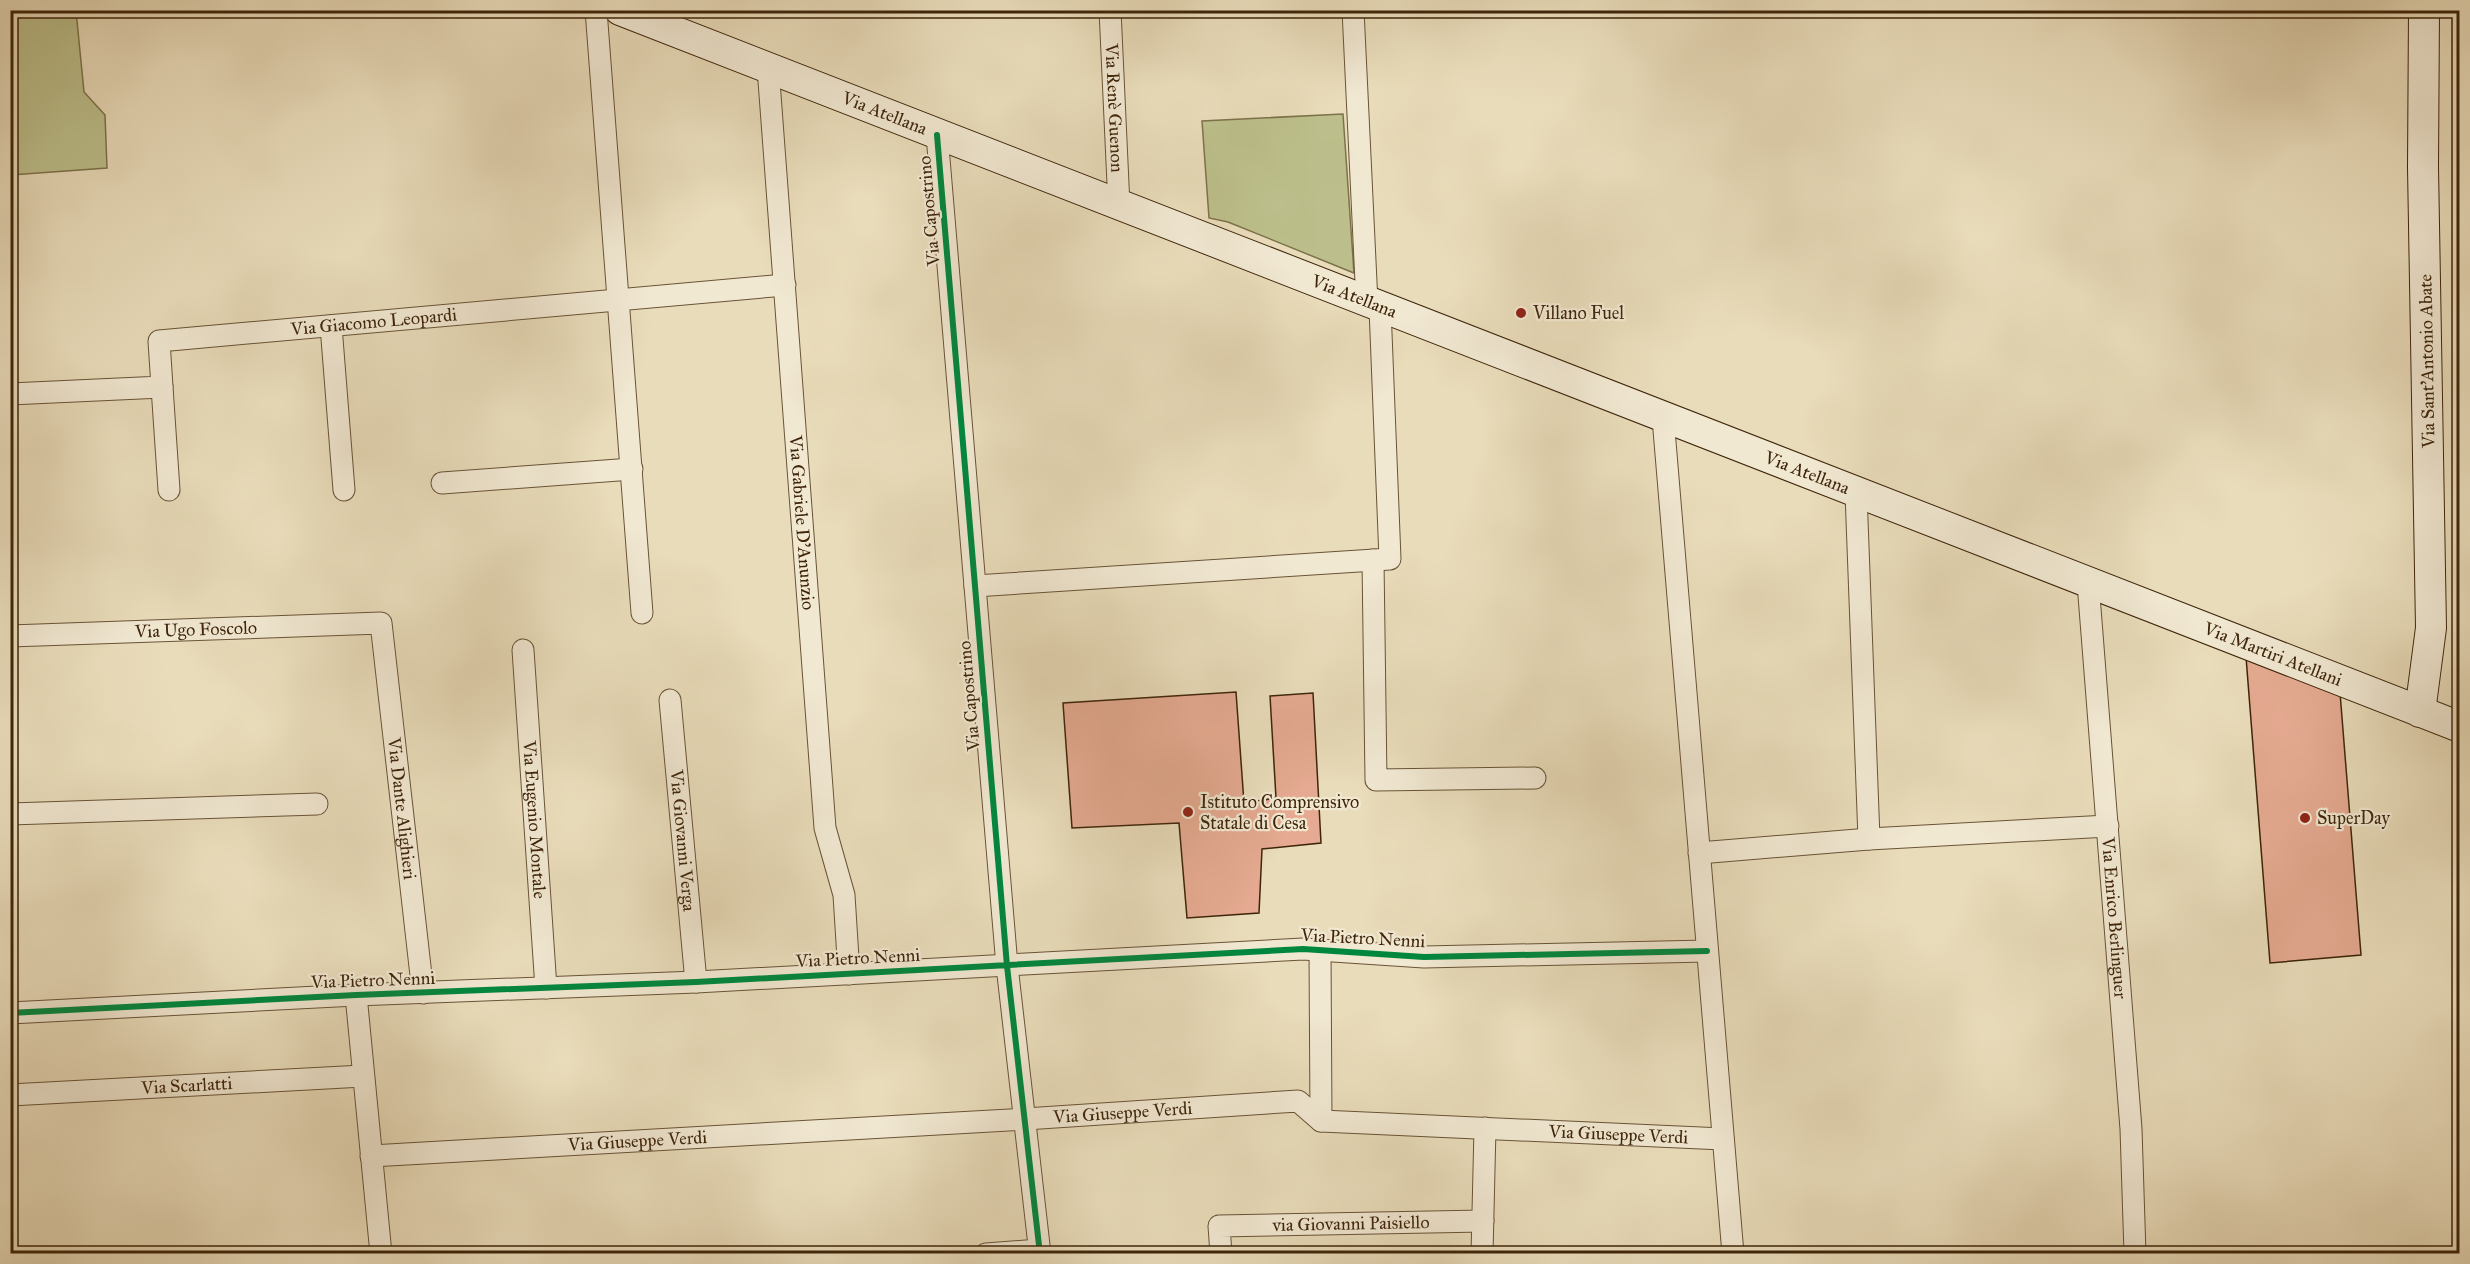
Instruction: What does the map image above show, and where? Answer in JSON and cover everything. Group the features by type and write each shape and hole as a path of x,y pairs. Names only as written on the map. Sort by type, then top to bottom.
{"main road":[{"name":"Via Atellana","path":"620,10 2088,583"},
{"name":"Via Sant'Antonio Abate","path":"2420,712 2431,628 2423,167 2424,10"},
{"name":"Via Martiri Atellani","path":"2088,583 2460,727"}],"street":[{"path":"596,10 620,300 642,613"},
{"name":"Via Renè Guenon","path":"1110,10 1119,206"},
{"path":"975,586 1390,559 1353,10"},
{"name":"Via Gabriele D'Anunzio","path":"768,68 825,828 844,895 849,974"},
{"name":"Via Capostrino","path":"937,135 1007,966 1040,1252"},
{"name":"Via Giacomo Leopardi","path":"162,387 159,341 785,285"},
{"path":"332,326 344,490"},
{"path":"10,394 162,387 169,490"},
{"path":"1663,418 1733,1254"},
{"path":"442,483 632,469"},
{"path":"1856,493 1869,839"},
{"path":"1373,560 1376,780 1535,778"},
{"name":"Via Enrico Berlinguer","path":"2088,583 2131,1129 2135,1254"},
{"name":"Via Ugo Foscolo","path":"10,636 381,623"},
{"name":"Via Dante Alighieri","path":"381,623 423,993"},
{"name":"Via Eugenio Montale","path":"523,650 546,988"},
{"name":"Via Giovanni Verga","path":"670,700 696,982"},
{"path":"10,814 317,804"},
{"path":"1699,853 1869,839 2108,826"},
{"name":"Via Pietro Nenni","path":"10,1013 356,995 696,982 1303,949 1424,957 1707,951"},
{"path":"1320,950 1321,1121"},
{"path":"356,995 381,1254"},
{"name":"Via Scarlatti","path":"10,1095 363,1077"},
{"name":"Via Giuseppe Verdi","path":"371,1156 1298,1101 1321,1121 1723,1139"},
{"path":"1482,1254 1485,1128"},
{"name":"via Giovanni Paisiello","path":"1221,1254 1219,1226 1483,1221"},
{"path":"986,1254 1040,1252"}],"green space":[{"path":"11,10 76,11 84,92 105,115 107,168 11,175"},
{"path":"1343,114 1354,273 1228,222 1209,218 1202,121"}],"building":[{"name":"SuperDay","path":"2245,644 2339,680 2361,955 2270,963"},
{"path":"1236,692 1244,803 1276,798 1270,696 1313,693 1321,843 1262,849 1259,913 1187,918 1179,823 1072,828 1063,703"}],"cycle path":[{"path":"937,135 1007,966 1040,1254"},
{"path":"10,1013 356,995 696,982 1303,949 1424,957 1707,951"}],"place":[{"name":"Villano Fuel","path":"1521,313"},
{"name":"Istituto Comprensivo Statale di Cesa","path":"1188,812"},
{"name":"SuperDay","path":"2305,818"}]}
